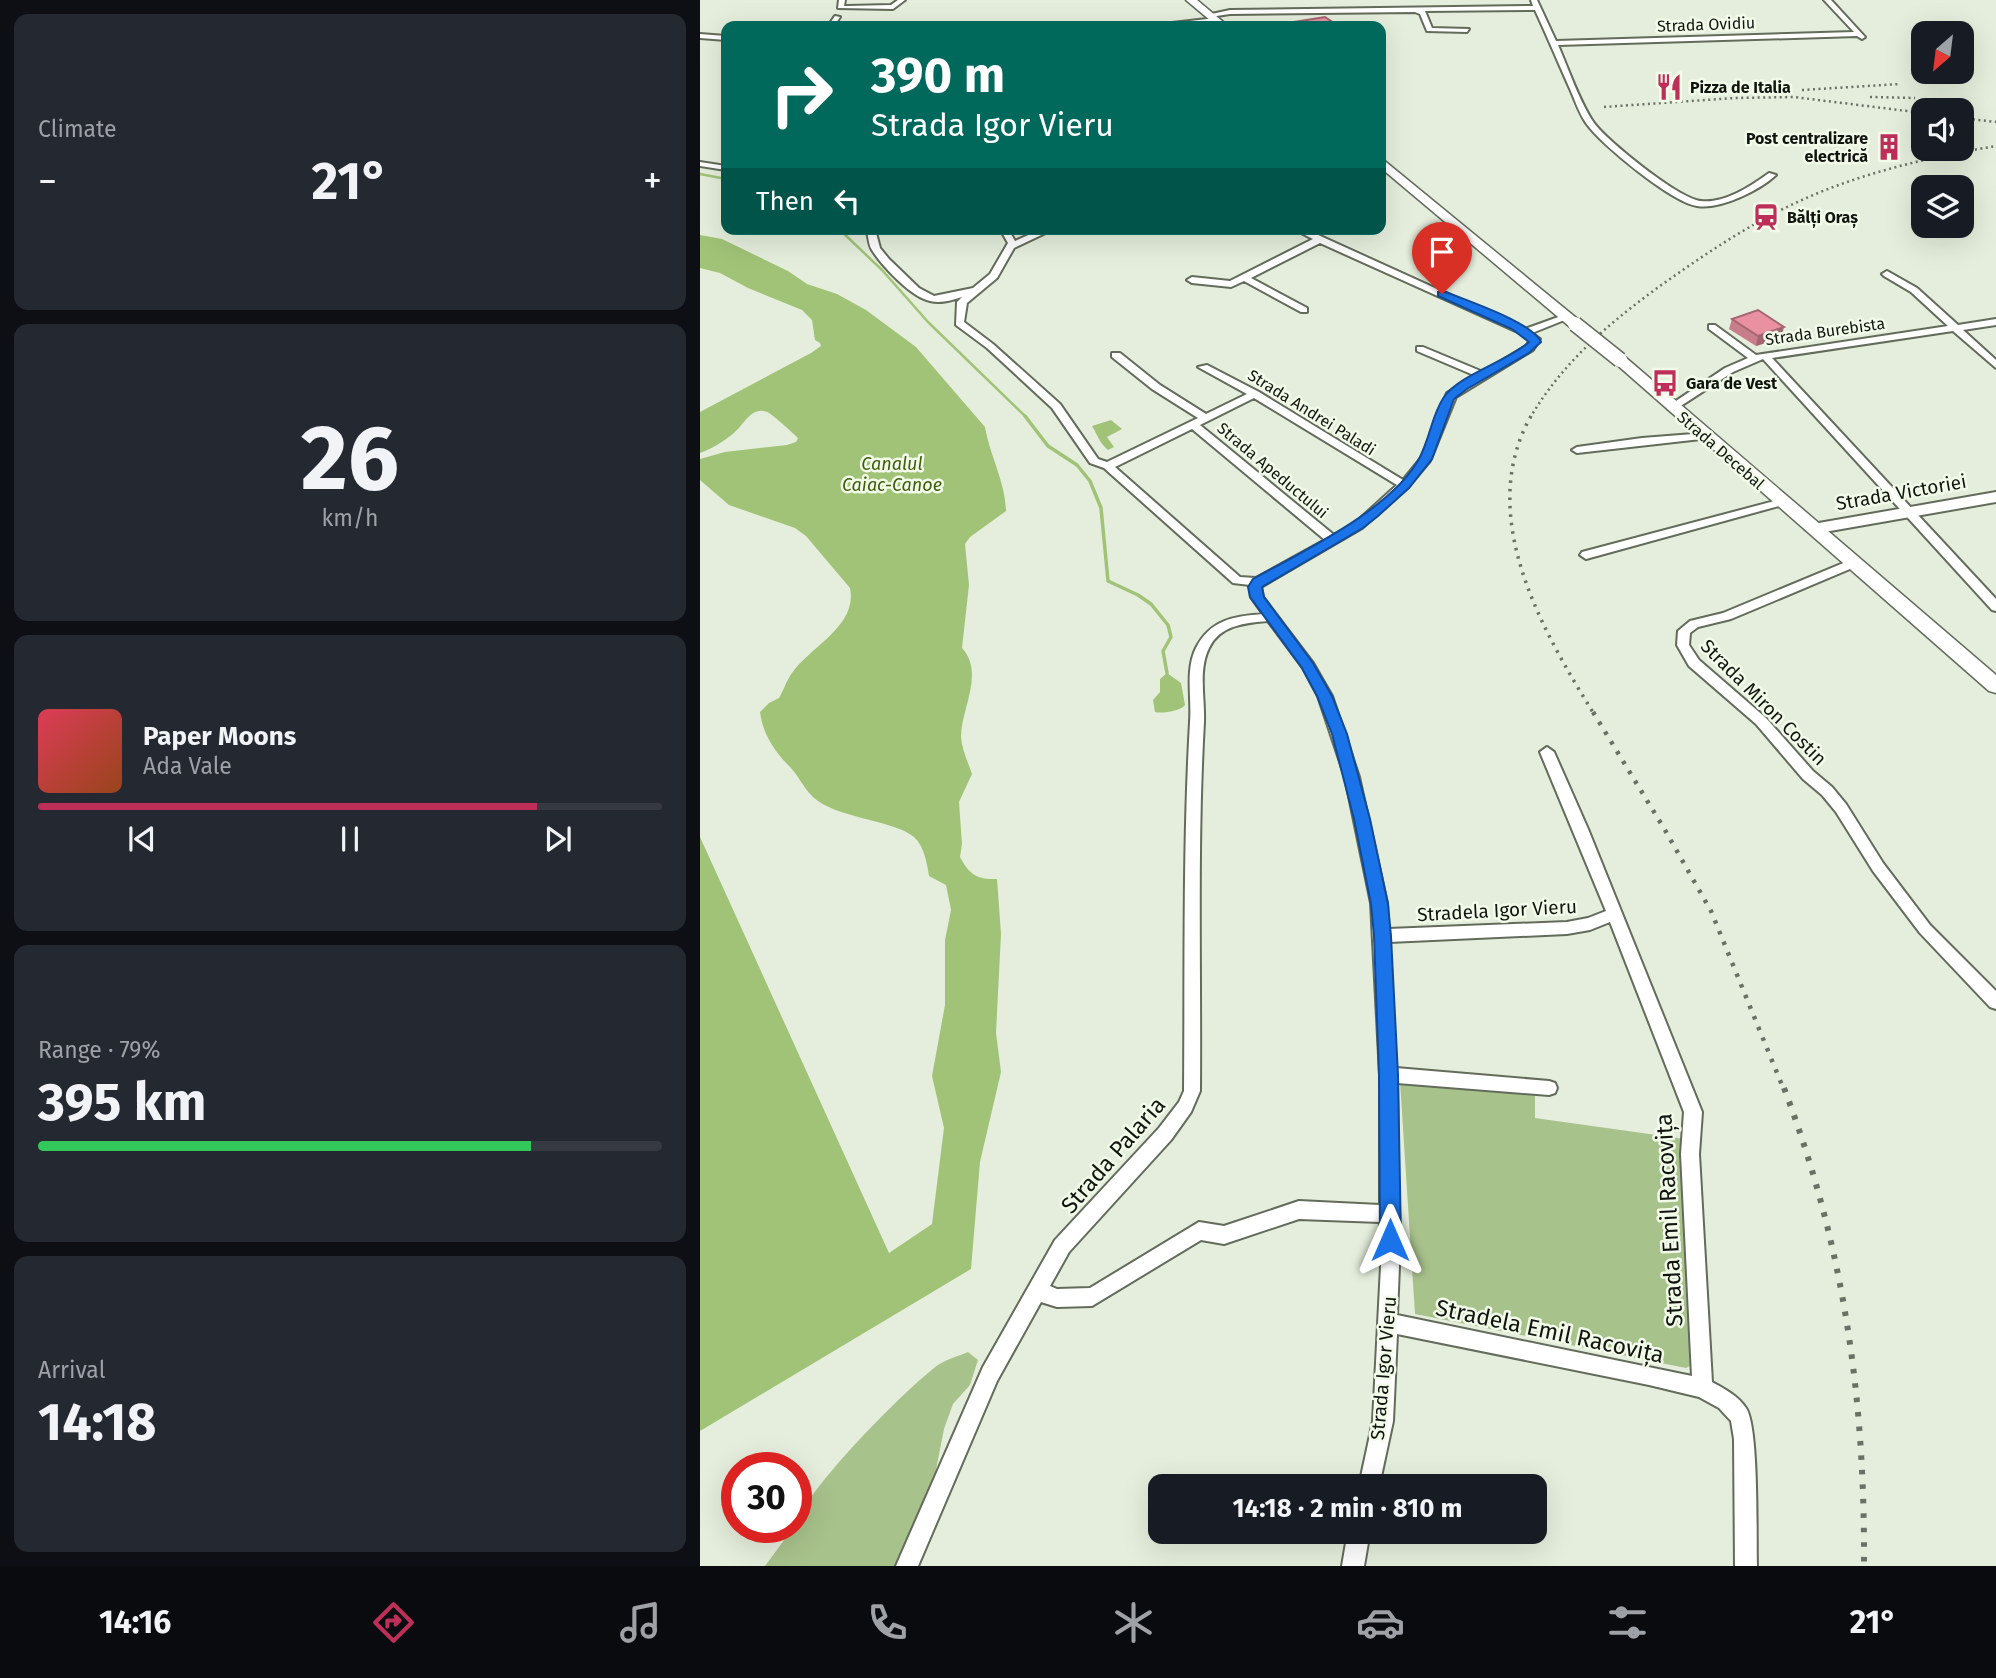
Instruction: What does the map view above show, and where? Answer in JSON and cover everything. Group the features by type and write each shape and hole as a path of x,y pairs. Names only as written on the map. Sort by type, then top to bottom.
{"main road":[{"path":"1191,0 1216,20"},
{"name":"Strada Decebal","path":"1386,166 1620,360 1996,686"}],"street":[{"path":"842,0 840,6 844,8 893,7 902,0"},
{"name":"Strada Ovidiu","path":"1553,43 1862,36 1827,0"},
{"path":"1326,2 1332,12"},
{"path":"1216,20 1230,12 1417,10 1535,4 1583,112 1594,129 1617,151 1690,202 1710,204 1752,188 1772,175"},
{"path":"1417,10 1423,13 1429,30 1467,30"},
{"path":"834,21 837,17"},
{"path":"700,36 721,38"},
{"path":"700,164 721,168"},
{"path":"874,235 876,248 892,268 923,295 946,298 976,290"},
{"path":"1008,235 1011,240 1000,268 987,283 962,302 959,323 990,346 1056,406 1094,461 1108,466 1237,580 1258,582 1358,526 1404,485 1426,459 1449,398 1530,348 1535,339 1525,332 1308,235"},
{"path":"1009,247 1036,235"},
{"path":"1192,280 1224,285 1245,278 1318,240"},
{"path":"1887,274 1914,290 1993,360"},
{"path":"1245,278 1304,310"},
{"path":"1525,332 1571,321"},
{"name":"Strada Burebista","path":"1672,407 1729,370 1759,357 1996,322"},
{"path":"1712,327 1759,357 1908,511 1996,607"},
{"path":"1420,349 1483,375"},
{"name":"Strada Apeductului","path":"1116,355 1156,387 1205,418"},
{"name":"Strada Andrei Paladi","path":"1203,367 1255,394 1404,485"},
{"path":"1108,466 1255,394"},
{"name":"Strada Apeductului","path":"1193,425 1333,540"},
{"path":"1577,450 1706,436"},
{"name":"Strada Victoriei","path":"1813,529 1996,497"},
{"path":"1586,555 1782,502"},
{"name":"Strada Miron Costin","path":"1853,563 1719,619 1694,624 1684,631 1683,645 1695,663 1761,721 1841,808 1878,867 1925,929 1996,1002"},
{"name":"Strada Igor Vieru","path":"1258,582 1255,592 1308,666 1325,696 1339,734 1362,819 1379,904 1388,1075 1390,1214 1388,1323 1382,1421 1371,1474"},
{"name":"Strada Palaria","path":"907,1566 990,1374 1062,1246 1165,1134 1185,1107 1192,1091 1194,773 1198,700 1196,672 1201,650 1215,631 1238,620 1271,617"},
{"name":"Strada Emil Racovița","path":"1546,752 1581,829 1693,1112 1690,1154 1702,1388"},
{"name":"Stradela Igor Vieru","path":"1382,936 1567,929 1590,924 1613,914"},
{"path":"1388,1075 1549,1088"},
{"path":"1037,1291 1057,1298 1092,1297 1199,1231 1224,1235 1299,1210 1390,1214"},
{"name":"Stradela Emil Racovița","path":"1388,1323 1702,1388"},
{"path":"1702,1388 1726,1401 1740,1416 1744,1440 1746,1566"},
{"path":"1353,1566 1357,1544"}],"shaded area":[{"path":"1400,1082 1535,1094 1535,1118 1685,1139 1692,1365 1686,1368 1415,1314"},
{"path":"968,1352 978,1360 970,1385 953,1404 944,1429 932,1490 898,1566 765,1566 782,1543 812,1543 812,1496 815,1492 857,1442 904,1395 924,1376 949,1359"}],"water":[{"name":"Canalul Caiac-Canoe","path":"700,235 722,239 788,271 807,284 837,294 866,310 916,347 985,427 1003,489 1006,511 970,537 965,544 969,585 962,648 969,658 972,680 961,737 972,774 959,802 962,844 960,857 974,875 997,879 1001,934 996,1033 1001,1072 980,1162 971,1269 700,1431 700,837 889,1253 932,1224 944,1128 932,1076 945,1005 945,940 951,910 946,885 929,876 923,850 914,837 895,827 841,812 818,801 775,749 764,728 760,712 779,698 800,663 840,625 851,601 850,588 806,536 795,528 729,505 700,480 700,459 725,452 787,445 796,442 798,438 769,413 758,411 726,439 700,453 700,412 821,346 815,340 812,320 802,310 748,288 720,273 700,268"},
{"path":"1111,420 1122,429 1107,437 1114,447 1108,450 1092,426"},
{"path":"1167,673 1181,683 1185,705 1171,712 1155,712 1153,700 1160,692 1160,679"}],"building":[{"path":"1325,17 1331,21 1300,21"},
{"path":"1758,310 1784,327 1758,336 1732,319"}],"waterway":[{"path":"700,174 721,178"},
{"path":"845,235 882,270 928,322 1025,416"},
{"path":"1025,416 1048,446 1077,465 1090,481 1101,508 1108,581 1151,604 1168,625 1171,637 1163,651 1167,673"}],"railway":[{"path":"1802,90 1900,84"},
{"path":"1604,107 1735,98 1794,97 1911,112"},
{"path":"1870,97 1915,98"},
{"path":"1974,119 1996,122"},
{"path":"1530,417 1572,362 1623,314 1706,254 1754,225 1787,207 1863,177 1915,162 1996,146"},
{"path":"1530,417 1515,454 1510,493 1513,532 1522,571 1536,609 1554,646 1594,714"},
{"path":"1593,712 1711,911 1784,1090"},
{"path":"1784,1088 1822,1206 1847,1323 1860,1443 1864,1566"}],"place":[{"name":"Pizza de Italia","path":"1669,87"},
{"name":"Post centralizare electrică","path":"1889,147"},
{"name":"Bălți Oraș","path":"1766,217"},
{"name":"Gara de Vest","path":"1665,383"}],"route":[{"path":"1390,1240 1391,1169 1388,1154 1388,1075 1382,936 1379,904 1362,819 1352,777 1325,696 1308,666 1257,597 1255,587 1258,582 1358,526 1374,514 1426,459 1449,398 1463,386 1530,348 1535,342 1529,333 1442,294"}]}
